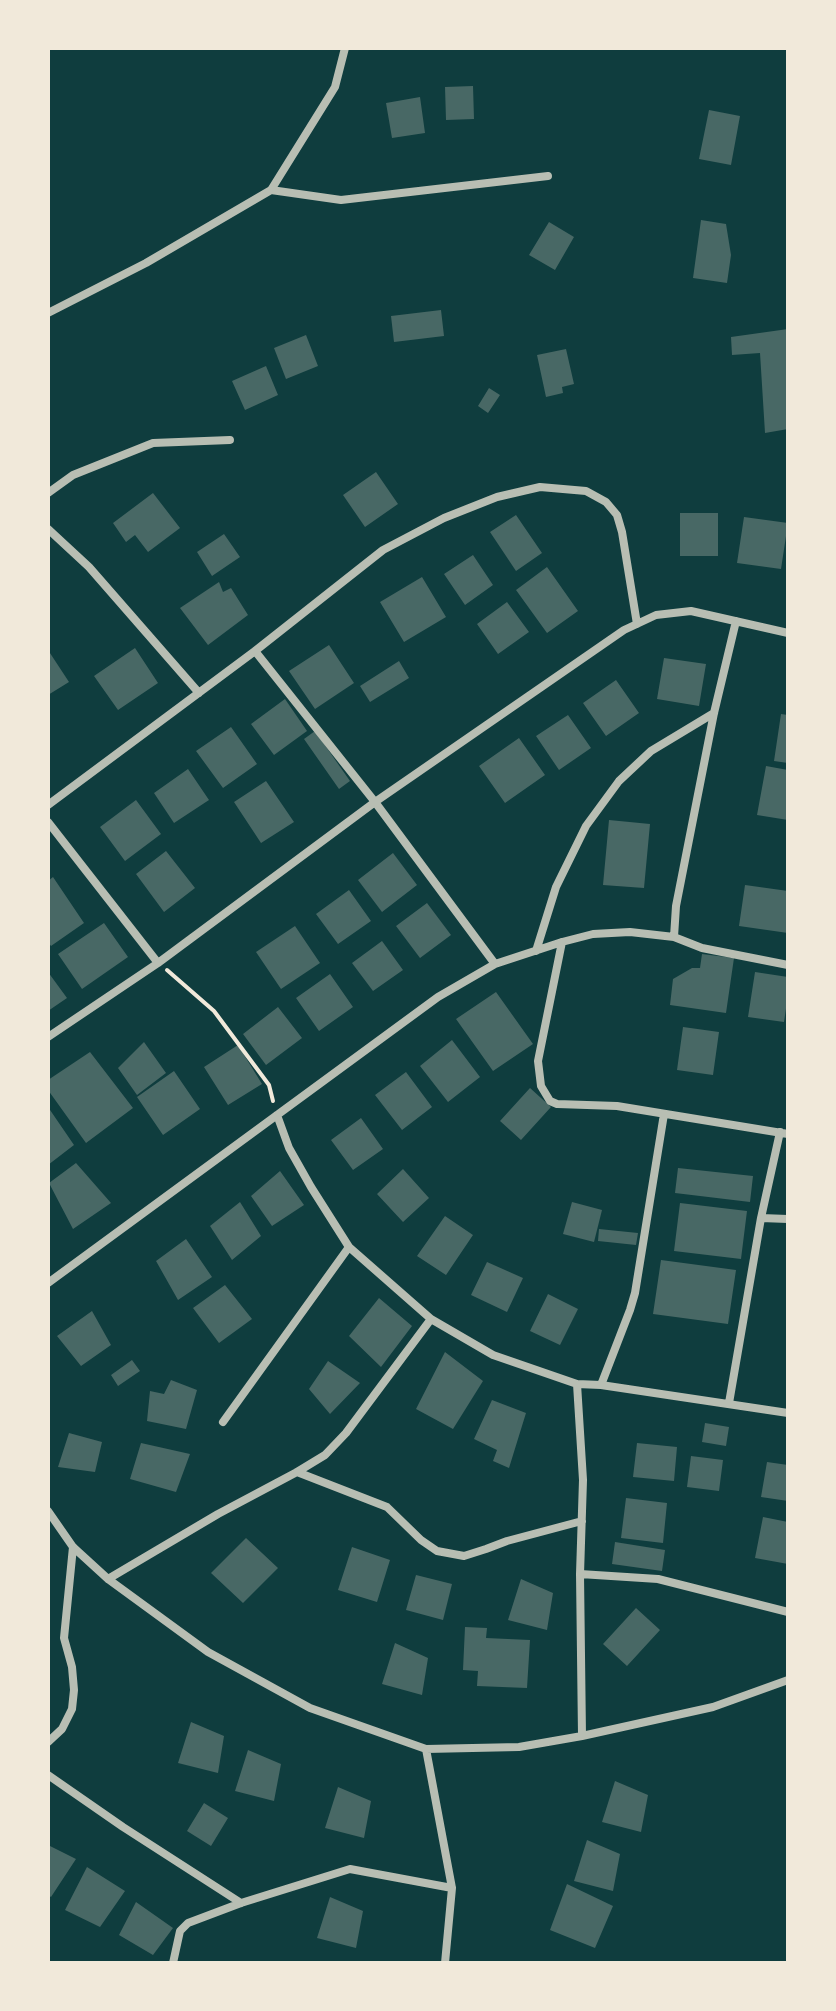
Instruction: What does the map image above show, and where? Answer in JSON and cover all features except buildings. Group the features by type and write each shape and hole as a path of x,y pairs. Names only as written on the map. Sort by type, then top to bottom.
{"street":[{"path":"48,313 146,263 271,190 335,87 345,48"},
{"path":"271,190 341,200 548,176"},
{"path":"48,493 73,475 153,443 230,440"},
{"path":"48,805 255,651 383,550 444,518 497,497 540,487 586,491 606,502 617,515 622,532 637,624"},
{"path":"48,529 89,567 199,693"},
{"path":"48,1037 158,963 375,802 624,630 656,615 691,611 788,633"},
{"path":"674,937 676,906 714,713 736,621"},
{"path":"255,651 375,802 495,964"},
{"path":"536,951 556,887 586,826 619,781 651,751 714,713"},
{"path":"48,822 158,963"},
{"path":"48,1283 438,997 495,964 593,934 618,933 674,937 702,948 788,965"},
{"path":"562,942 538,1061 541,1086 550,1101 557,1104 617,1106 784,1133 761,1218 729,1403"},
{"path":"601,1385 635,1293 664,1114"},
{"path":"277,1115 303,1174 349,1247 431,1319 493,1355 577,1384 788,1413"},
{"path":"761,1218 788,1219"},
{"path":"223,1422 349,1247"},
{"path":"108,1579 325,1455 346,1433 431,1319"},
{"path":"577,1384 583,1480 580,1574 582,1736"},
{"path":"297,1472 387,1507 437,1551 464,1556 582,1521"},
{"path":"48,1511 73,1547 108,1579 208,1652 310,1708 426,1749 519,1747 582,1736 713,1707 788,1680"},
{"path":"48,1742 62,1729 72,1709 72,1667 64,1638 73,1547"},
{"path":"580,1574 658,1579 788,1612"},
{"path":"426,1749 452,1888 445,1963"},
{"path":"48,1775 241,1903"},
{"path":"173,1963 180,1931 188,1923 350,1869 452,1888"}],"path":[{"path":"158,963 214,1011 269,1085 277,1115"}]}
